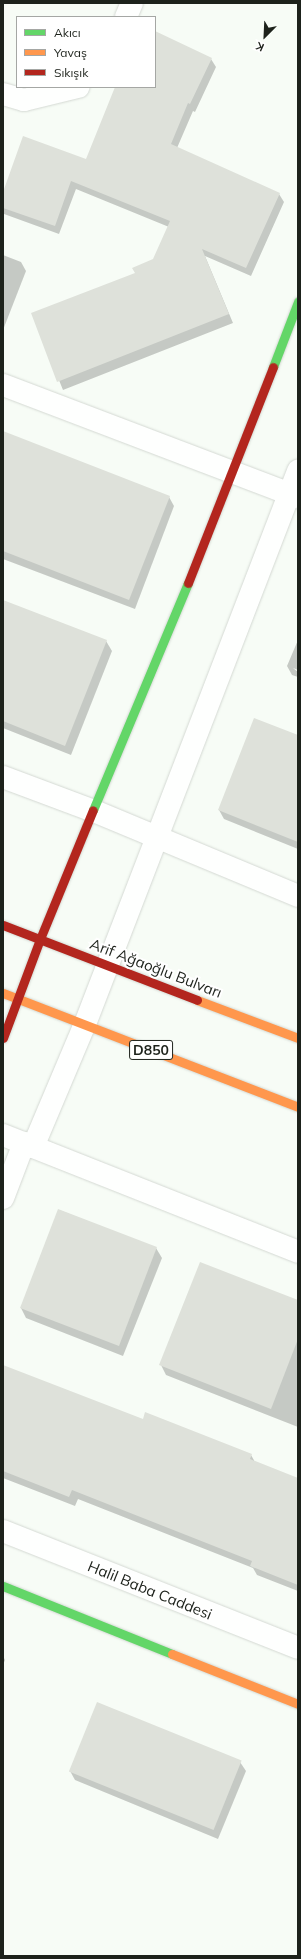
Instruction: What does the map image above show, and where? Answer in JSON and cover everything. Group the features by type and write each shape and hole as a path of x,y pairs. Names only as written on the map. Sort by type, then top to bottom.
{"main road":[{"path":"3,1038 19,999 40,939 233,473 298,302"},
{"name":"Arif Ağaoğlu Bulvarı","path":"3,926 298,1038"},
{"name":"D850","path":"3,993 298,1107"},
{"path":"3,1586 298,1704"}],"street":[{"path":"126,16 132,3"},
{"path":"3,94 24,100 74,88"},
{"path":"3,385 293,495"},
{"path":"3,1198 85,1024 155,838 293,495 298,471"},
{"path":"3,777 94,811 155,838 298,896"},
{"path":"3,1135 298,1252"},
{"name":"Halil Baba Caddesi","path":"3,1531 298,1648"}],"building":[{"path":"156,31 212,58 190,104 188,103 171,144 280,193 246,268 202,249 229,314 57,382 31,313 135,273 132,268 153,259 170,221 71,181 55,226 3,208 3,192 23,136 86,159 115,88 156,88"},
{"path":"3,431 170,496 129,600 3,551"},
{"path":"3,600 107,640 65,746 3,721"},
{"path":"254,718 298,735 298,842 218,810"},
{"path":"58,1209 157,1247 119,1346 20,1308"},
{"path":"200,1262 298,1300 298,1339 271,1409 159,1365"},
{"path":"3,1365 143,1419 145,1412 252,1454 250,1459 298,1478 298,1585 250,1566 252,1561 72,1490 69,1497 3,1471"},
{"path":"97,1702 242,1760 214,1830 69,1772"}],"traffic: fast":[{"path":"273,367 298,302"},
{"path":"93,810 188,583"},
{"path":"3,1586 172,1654"}],"traffic: slow":[{"path":"3,993 298,1107"},
{"path":"197,1000 298,1038"},
{"path":"172,1654 298,1704"}],"traffic: jam":[{"path":"188,583 273,367"},
{"path":"3,1038 40,939 93,810"},
{"path":"3,925 197,1000"}]}
